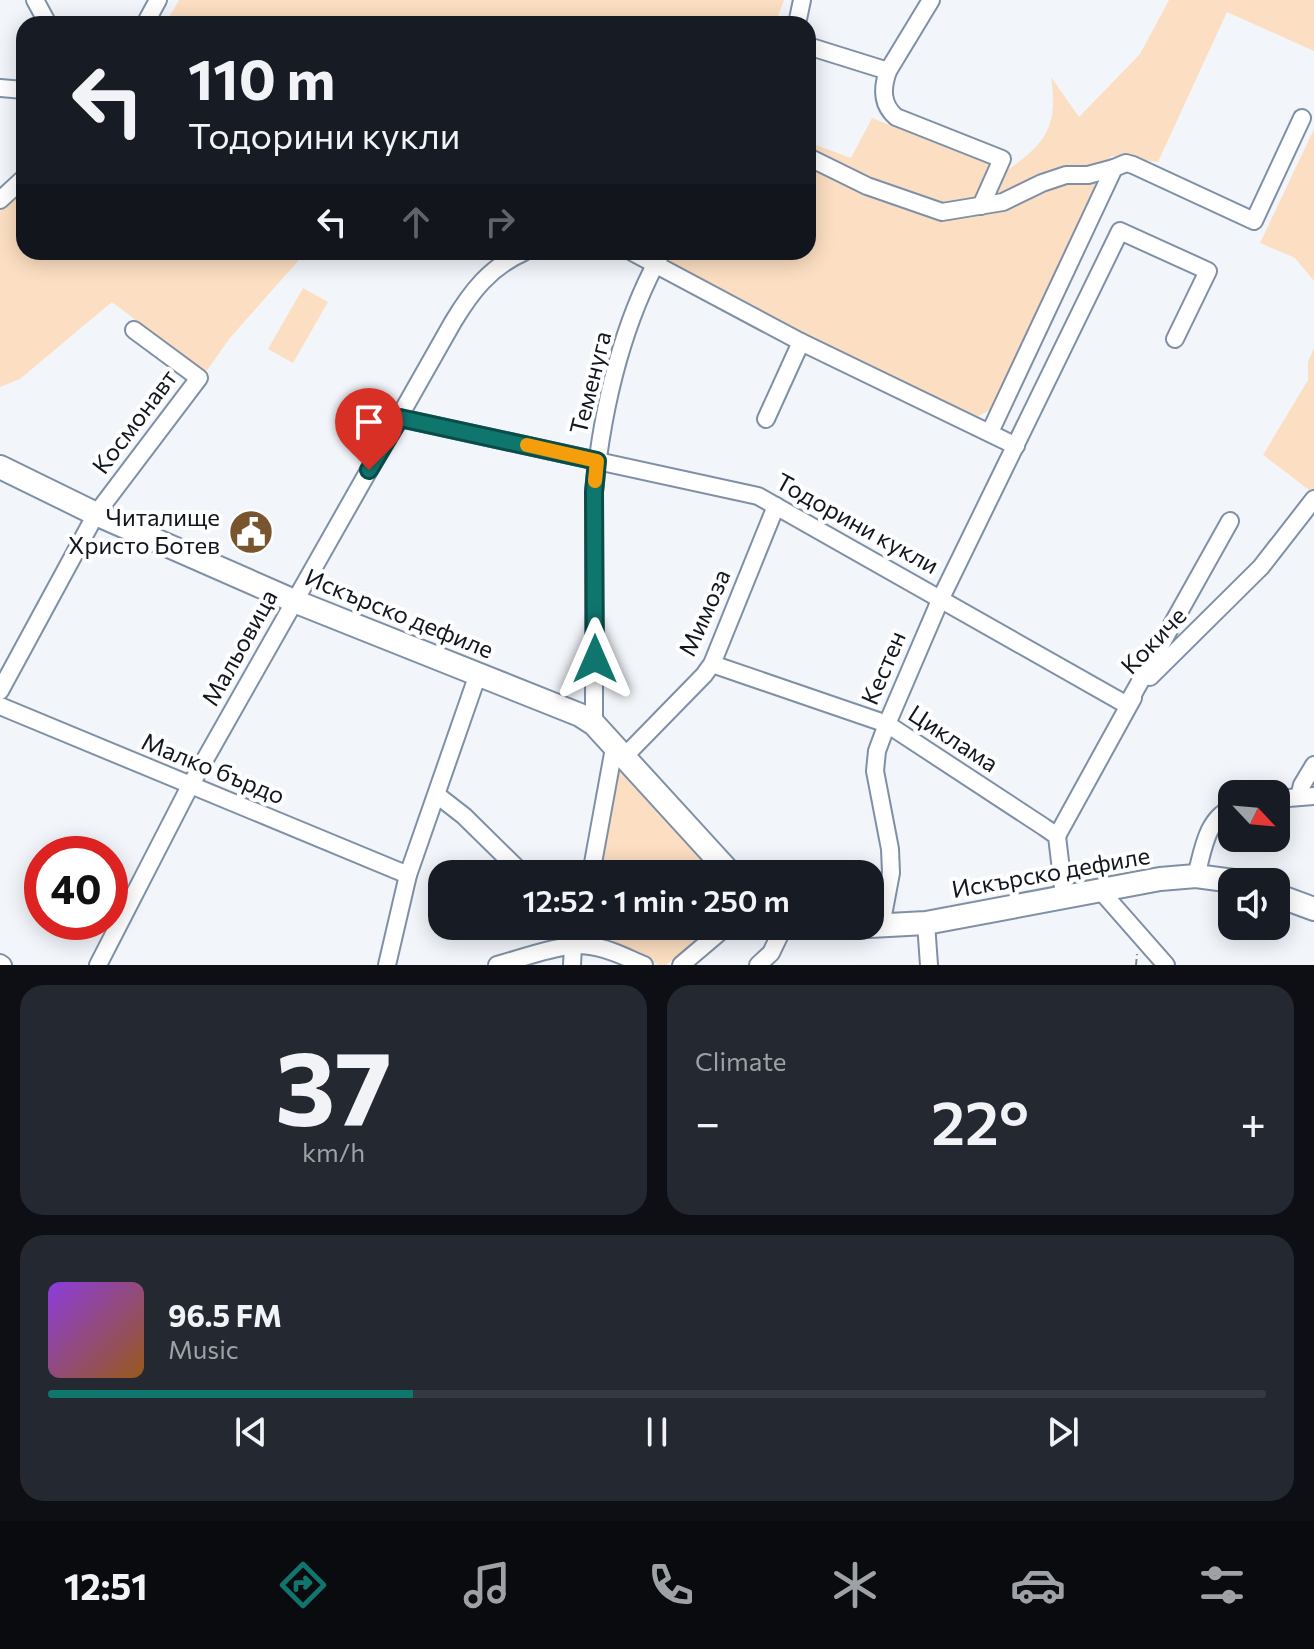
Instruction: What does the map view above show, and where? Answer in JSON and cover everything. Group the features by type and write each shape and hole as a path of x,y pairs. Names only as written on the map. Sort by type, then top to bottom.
{"main road":[{"name":"Искърско дефиле","path":"0,467 96,514 294,601 564,708 594,724 718,860"},
{"name":"Искърско дефиле","path":"884,926 926,923 1160,879 1218,877"},
{"path":"1290,900 1314,909"}],"street":[{"path":"931,0 888,71 883,85 884,100 888,110 896,117 1002,159 981,206"},
{"path":"816,48 888,71"},
{"path":"816,161 867,186 942,212 1017,197 1042,183 1066,175 1088,175 1126,163 1254,221 1302,118"},
{"path":"990,432 1114,168"},
{"path":"0,200 16,185"},
{"name":"Кестен","path":"884,898 891,873 890,849 875,771 877,751 941,598 1120,231 1208,271 1175,339"},
{"name":"Мальовица","path":"98,965 190,786 467,299 485,277 507,260"},
{"name":"Теменуга","path":"594,724 594,492 597,461 615,368 657,260"},
{"path":"661,260 801,342 1016,446"},
{"name":"Космонавт","path":"0,691 96,514 199,378 134,330"},
{"path":"766,419 801,342"},
{"name":"Тодорини кукли","path":"400,418 758,496 1127,705"},
{"name":"Кокиче","path":"1057,836 1127,705 1152,675 1261,567 1314,499"},
{"name":"Мимоза","path":"618,753 704,675 712,664 776,506"},
{"path":"1127,705 1230,521"},
{"name":"Циклама","path":"712,664 887,724 1057,836"},
{"path":"387,965 408,875 478,674"},
{"name":"Малко бърдо","path":"0,706 408,875"},
{"path":"594,860 618,753"},
{"path":"1307,797 1314,765"},
{"path":"437,795 458,810 509,860"},
{"path":"1196,876 1218,816"},
{"path":"1057,836 1064,896"},
{"path":"1100,890 1166,965"},
{"path":"926,923 929,965"},
{"path":"572,965 575,940"},
{"path":"681,965 710,940"},
{"path":"758,965 771,953 777,940"},
{"path":"497,965 573,946 601,948 639,964"}],"shaded area":[{"path":"179,0 784,0 778,16 170,16"},
{"path":"1169,0 1314,0 1314,51 1227,12 1158,162 1111,156 992,409 969,421 666,266 670,260 816,260 816,145 851,158 872,118 1006,171 1031,151 1046,132 1053,108 1051,77 1079,117 1140,54"},
{"path":"1314,129 1314,281 1295,258 1260,243"},
{"path":"16,197 16,260 299,260 230,338 205,373 112,302 20,379 0,387 0,211"},
{"path":"303,288 328,302 293,363 268,349"},
{"path":"1314,348 1313,493 1263,455 1308,380 1308,362"},
{"path":"620,772 702,860 600,860 613,788"},
{"path":"612,940 697,940 666,965 619,949"}],"slow traffic":[{"path":"527,445 597,461 595,481"}],"place":[{"name":"Читалище Христо Ботев","path":"251,532"}],"route":[{"path":"369,470 400,418 597,461 594,492 595,659"}]}
